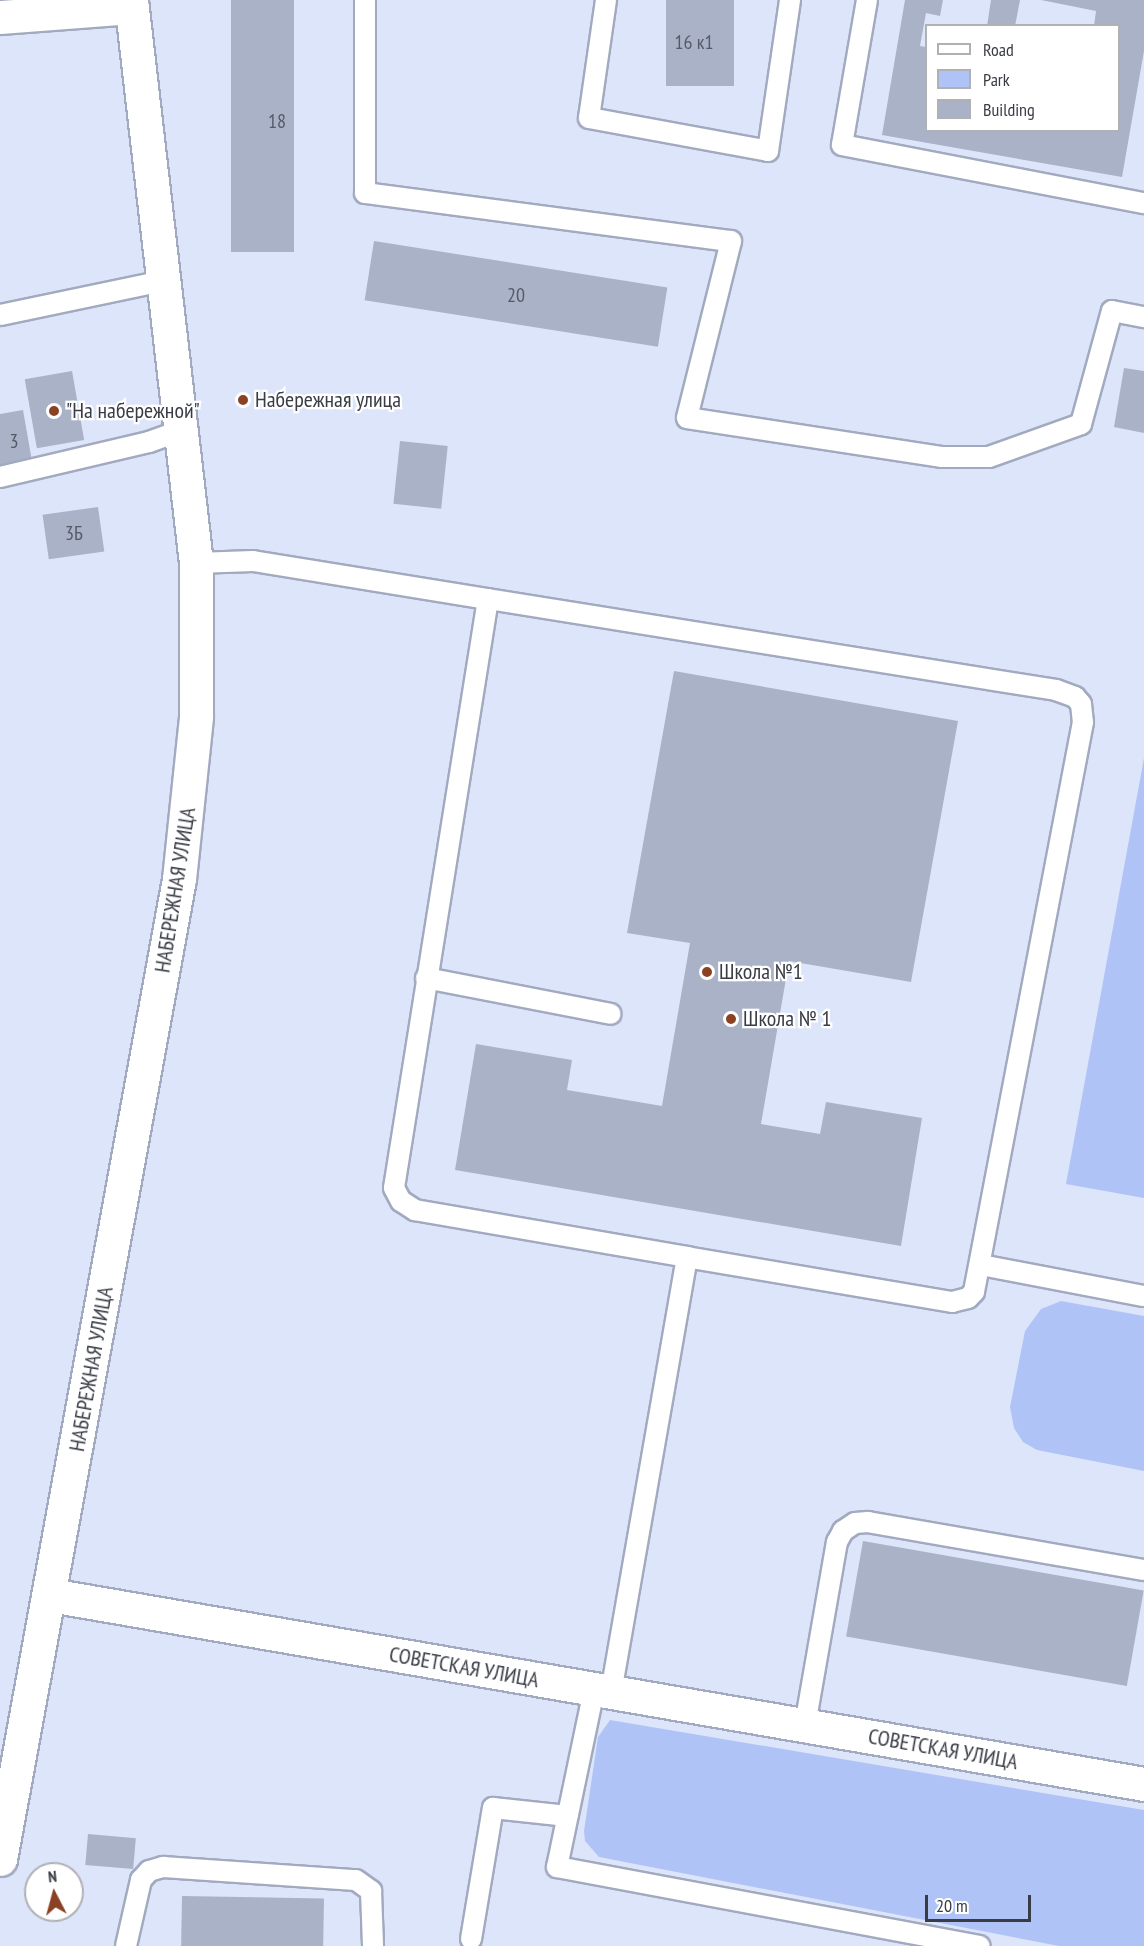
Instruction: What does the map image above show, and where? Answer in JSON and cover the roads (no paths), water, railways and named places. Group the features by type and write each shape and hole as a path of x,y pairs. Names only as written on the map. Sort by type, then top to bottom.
{"street":[{"path":"0,17 132,3"},
{"name":"НАБЕРЕЖНАЯ УЛИЦА","path":"50,1595 184,841 198,684 196,563 167,280 132,3"},
{"path":"0,1859 50,1595"},
{"name":"СОВЕТСКАЯ УЛИЦА","path":"50,1595 1144,1784"}],"lane":[{"path":"365,0 365,193 731,241 687,418 941,457 989,457 1081,424 1113,311 1144,317"},
{"path":"606,0 589,118 768,152 790,0"},
{"path":"867,0 842,146 1144,203"},
{"path":"0,315 167,280"},
{"path":"0,477 149,442 182,430"},
{"path":"196,563 246,560 1056,690 1075,697 1081,705 1083,722 981,1265 974,1292 968,1298 952,1302 687,1257 415,1210 401,1201 394,1188 394,1171 488,599"},
{"path":"426,978 611,1014"},
{"path":"687,1257 603,1691 568,1816 557,1867 980,1946"},
{"path":"981,1265 1144,1296"},
{"path":"805,1725 837,1542 843,1531 855,1523 868,1522 1144,1570"},
{"path":"471,1939 493,1808 568,1816"},
{"path":"126,1946 141,1880 149,1871 164,1867 356,1880 371,1891 373,1946"}],"place":[{"name":"Набережная улица","path":"243,400"},
{"name":"\"На набережной\"","path":"54,411"},
{"name":"Школа №1","path":"707,972"},
{"name":"Школа № 1","path":"731,1019"}]}
